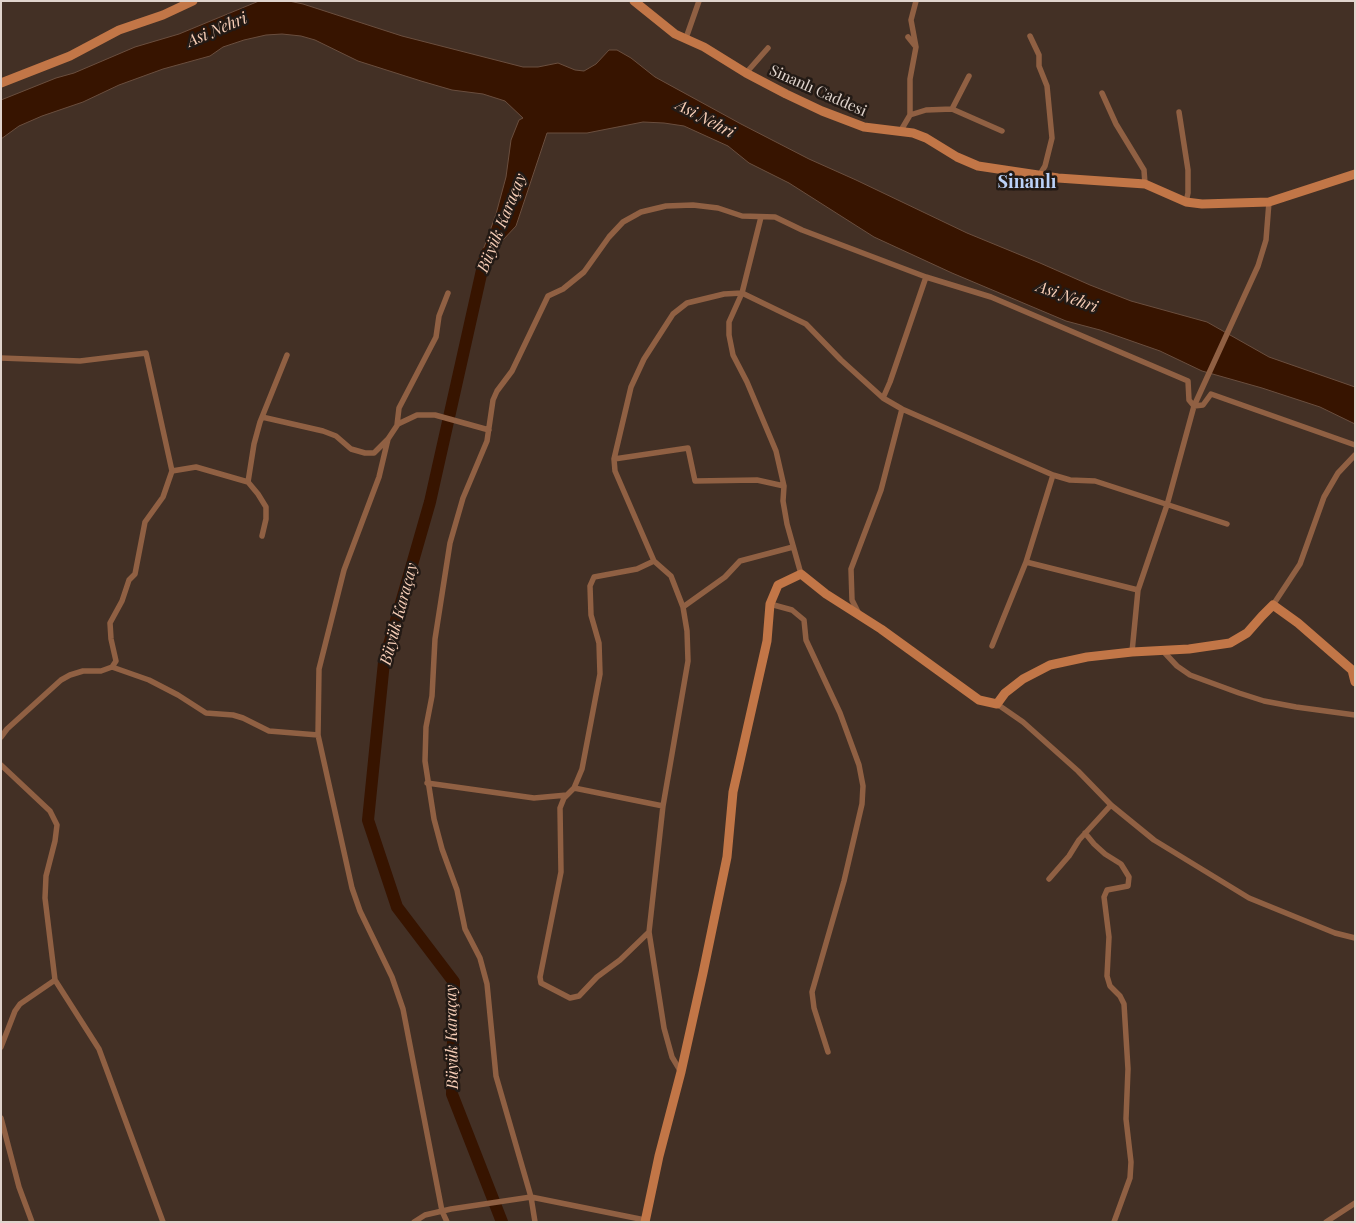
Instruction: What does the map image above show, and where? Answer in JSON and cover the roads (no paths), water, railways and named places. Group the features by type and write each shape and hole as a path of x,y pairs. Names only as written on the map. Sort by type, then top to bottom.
{"street":[{"path":"1,83 70,56 119,30 163,15 193,1"},
{"name":"Sinanlı Caddesi","path":"634,1 675,34 704,47 746,73 808,104 864,127 926,138 978,166 1040,176 1145,184 1186,202 1210,204 1269,202 1355,174"},
{"path":"686,38 699,1"},
{"path":"900,132 910,115 910,79 916,47 911,20 916,1"},
{"path":"1030,36 1039,55 1039,66 1047,86 1052,138 1045,166 1040,176"},
{"path":"908,37 916,47"},
{"path":"746,73 768,48"},
{"path":"952,109 968,76"},
{"path":"1102,93 1116,124 1144,170 1145,184"},
{"path":"910,115 926,110 952,109 1002,131"},
{"path":"1179,112 1188,170 1186,202"},
{"path":"1132,652 1138,590 1167,505 1194,406 1261,257 1266,240 1269,202"},
{"path":"535,1222 532,1197 496,1076 486,984 480,958 466,929 457,890 442,849 427,783 424,752 426,727 432,696 435,639 450,543 460,506 487,441 493,400 497,391 512,371 548,296 563,289 584,272 609,237 623,222 641,212 666,206 693,205 718,208 742,216 775,217 802,230 926,277 992,297 1188,380 1188,400 1194,406"},
{"path":"761,217 742,293 729,322 729,335 733,354 776,451 784,486 783,501 792,547 801,574 826,594 859,615 979,700 997,704 1023,722 1078,771 1111,805 1154,840 1249,898 1335,933 1355,938"},
{"path":"883,398 926,277"},
{"path":"397,426 399,408 436,338 438,316 448,293"},
{"path":"682,1072 672,1057 664,1028 649,932 662,806 688,661 687,631 683,607 671,576 654,562 615,471 614,459 632,387 644,359 672,314 687,303 724,294 742,293 806,324 841,360 883,398 902,409 1053,475 1070,480 1095,481 1227,524"},
{"path":"1,358 80,361 146,353 172,471 163,497 145,522 135,574 129,580 122,601 110,623 111,639 116,661 112,666 101,671 83,671 60,680 7,729 1,737"},
{"path":"248,482 254,444 262,417 287,355"},
{"path":"1194,406 1203,405 1211,394 1355,445"},
{"path":"859,615 852,600 851,568 881,490 902,409"},
{"path":"262,417 322,431 336,436 351,449 365,453 374,453 388,439 397,426 417,415 435,415 489,430"},
{"path":"388,439 379,478 344,570 319,669 318,736 352,888 360,912 392,976 403,1009 442,1211 447,1222"},
{"path":"614,459 688,448 695,481 757,480 784,486"},
{"path":"997,704 1005,693 1023,680 1050,665 1087,657 1189,649 1230,643 1247,633 1273,606 1300,564 1324,497 1338,473 1355,455"},
{"path":"172,471 196,467 248,482 266,507 266,519 262,536"},
{"path":"992,646 1026,562 1053,475"},
{"path":"683,607 725,577 740,561 792,547"},
{"path":"649,932 620,960 597,977 579,996 570,998 541,983 540,977 561,872 560,808 564,798 574,788 582,770 600,674 600,643 591,615 590,586 594,577 637,570 654,562"},
{"path":"1026,562 1138,590"},
{"path":"414,1222 425,1215 450,1209 532,1197 640,1221 682,1072 727,857 733,792 767,641 770,604 778,585 801,574"},
{"path":"770,604 792,610 804,620 806,640 840,713 859,765 863,786 862,804 844,881 812,992 814,1008 828,1052"},
{"path":"1273,606 1298,623 1352,670 1355,682"},
{"path":"1163,651 1177,666 1190,675 1220,687 1264,701 1304,709 1355,715"},
{"path":"112,666 149,680 178,695 206,713 233,715 269,731 318,736"},
{"path":"1,765 50,811 57,825 46,876 45,898 55,980 99,1049 163,1222"},
{"path":"427,783 534,798 567,795"},
{"path":"574,788 662,806"},
{"path":"1049,879 1060,868 1085,833 1111,805"},
{"path":"1085,833 1105,854 1121,864 1128,876 1128,886 1108,890 1104,897 1109,937 1107,976 1110,986 1120,996 1124,1004 1128,1069 1126,1119 1131,1162 1130,1178 1114,1222"},
{"path":"1,1047 15,1010 20,1004 55,980"},
{"path":"1,1118 19,1187 32,1222"},
{"path":"1326,1222 1355,1203"}],"water":[{"name":"Asi Nehri","path":"259,1 289,1 303,4 402,36 523,67 538,67 558,63 575,70 584,71 596,64 609,50 617,50 631,58 655,77 741,124 809,159 967,233 1131,301 1207,322 1269,357 1355,387 1355,424 1320,407 1202,371 1160,351 1100,330 1066,321 952,273 874,237 789,183 749,163 728,146 684,126 643,122 587,133 547,133 516,226 502,241 488,267 482,269 477,267 496,214 506,177 511,140 519,120 523,118 505,101 483,94 452,90 358,61 315,40 301,36 266,35 223,47 210,56 163,69 119,85 83,102 42,116 19,126 1,139 1,100 56,78 74,73 135,47 179,34"}],"waterway":[{"name":"Büyük Karaçay","path":"487,253 430,502 384,662 368,820 397,907 454,982 452,1094 502,1222"}],"district":[{"name":"Sinanlı","path":"1027,182"}]}
